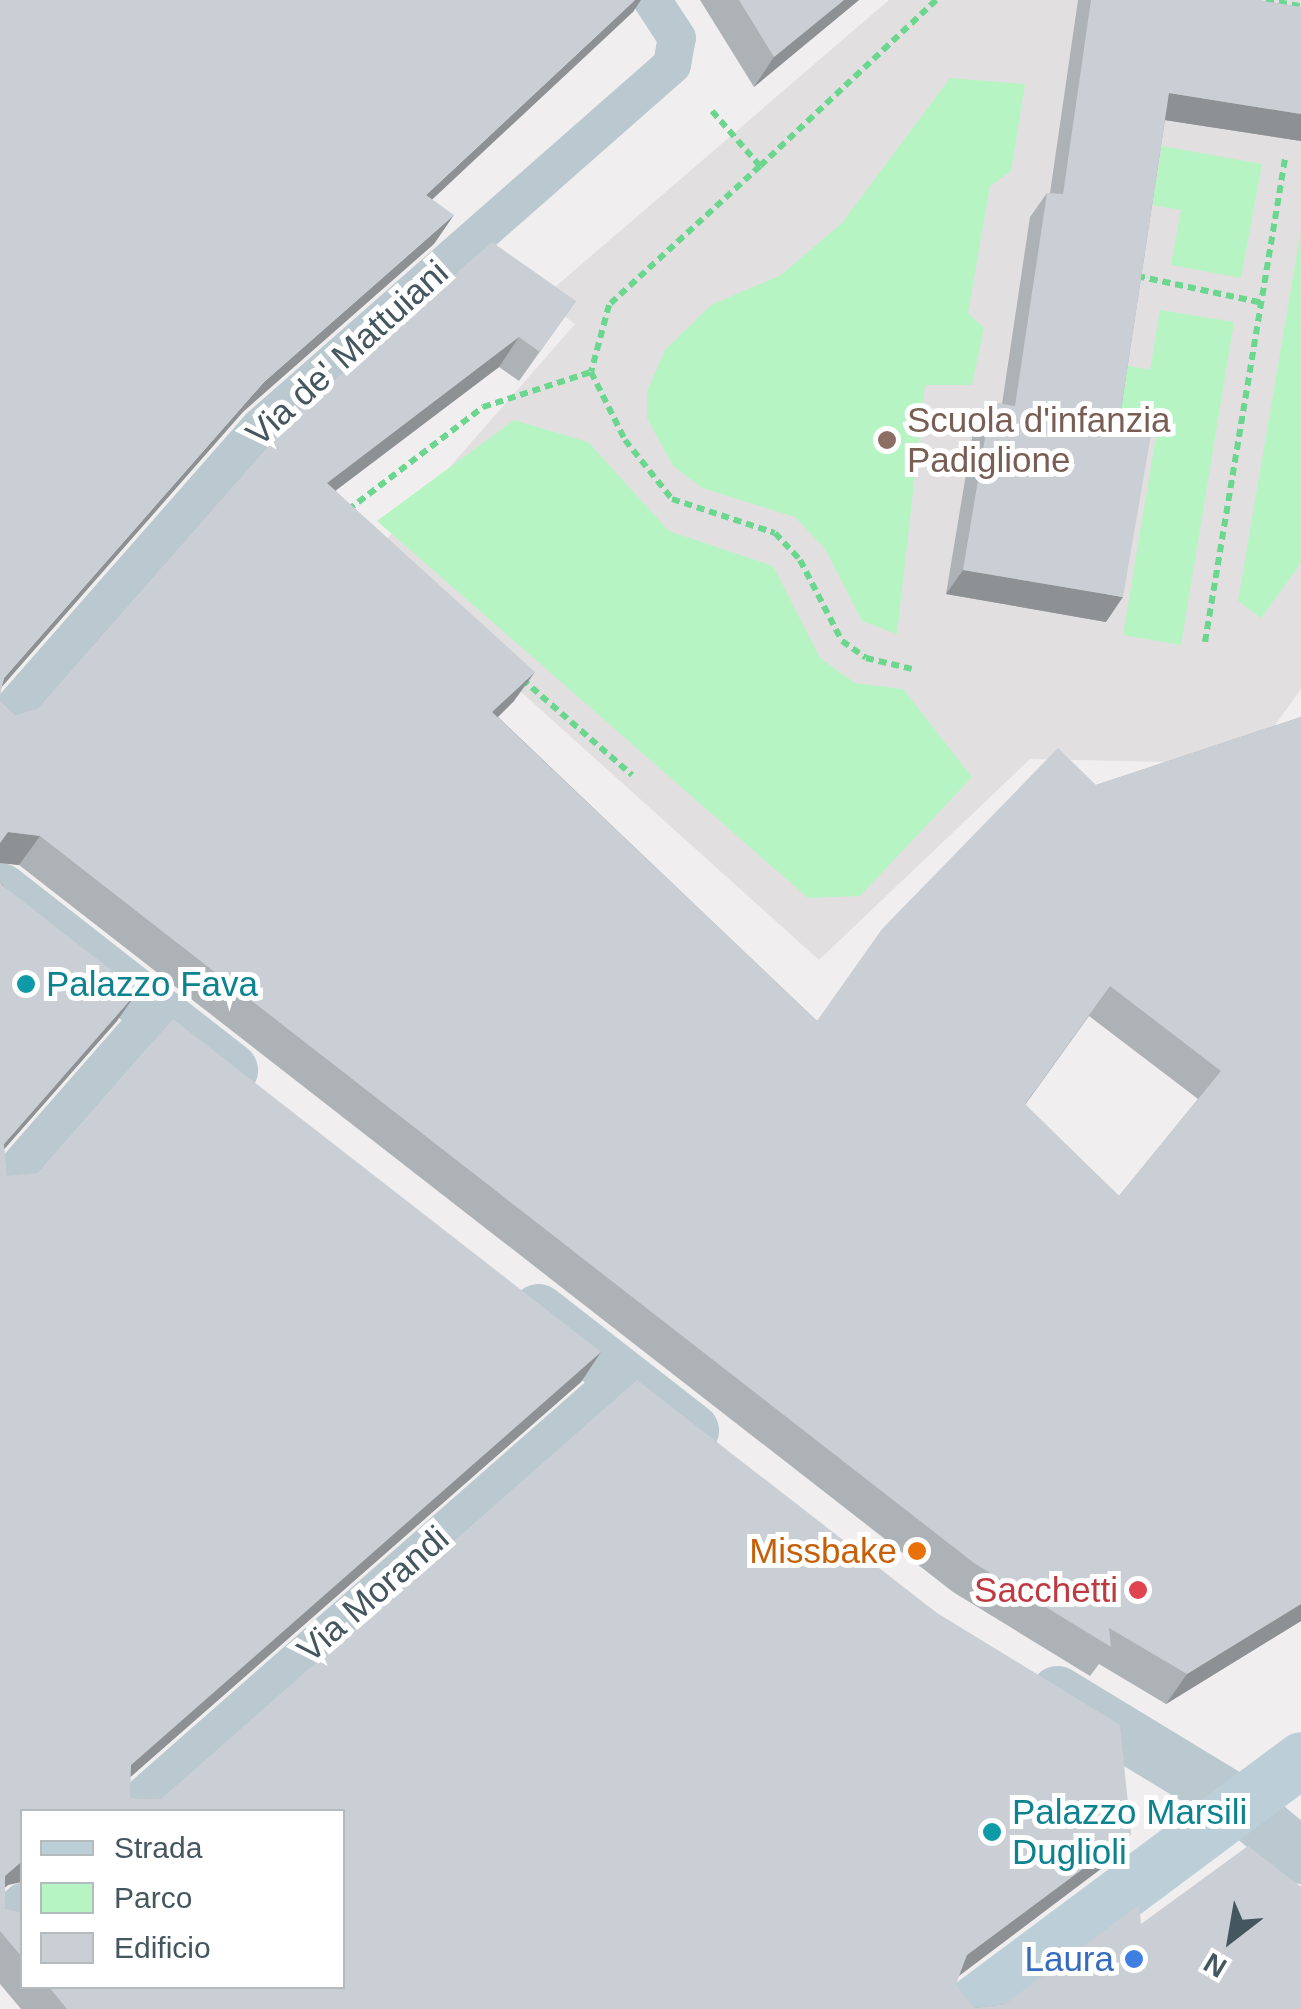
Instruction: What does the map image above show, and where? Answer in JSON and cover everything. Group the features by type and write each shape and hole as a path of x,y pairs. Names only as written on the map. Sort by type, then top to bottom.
{"street":[{"path":"0,890 280,1108"},
{"path":"497,1279 731,1461"},
{"path":"1014,1667 1236,1802 1301,1856"},
{"path":"966,2009 1236,1802 1301,1759"}],"lane":[{"path":"652,0 677,38 672,65"},
{"name":"Via de' Mattuiani","path":"0,723 260,427 672,65"},
{"path":"0,1188 156,1011"},
{"name":"Via Morandi","path":"128,1809 621,1376"},
{"path":"0,1922 20,1904"}],"path":[{"path":"912,669 866,658 842,642 800,560 775,534 672,498 625,440 592,372 609,305 936,0"},
{"path":"1266,0 1301,6"},
{"path":"672,65 760,166"},
{"path":"1205,642 1286,159"},
{"path":"1131,274 1263,303"},
{"path":"342,519 482,408 592,372"},
{"path":"516,673 632,775"}],"shaded area":[{"name":"Scuola d'infanzia Padiglione","path":"889,0 1301,0 1301,689 1231,786 1169,762 1030,759 819,960 371,557 575,324 541,299"}],"green space":[{"path":"950,78 1025,84 1011,171 990,186 968,313 984,328 972,385 925,385 897,634 862,621 825,549 795,517 702,488 673,466 647,418 647,392 665,350 711,305 781,275 842,223"},
{"path":"1162,146 1262,164 1241,278 1171,265 1181,210 1152,205"},
{"path":"1301,229 1301,563 1261,618 1238,601"},
{"path":"1160,310 1234,322 1181,645 1123,635 1156,436 1108,428 1119,364 1150,370"},
{"path":"514,420 588,442 669,531 773,566 820,658 855,683 903,689 972,777 860,896 808,898 377,521"}],"building":[{"path":"0,0 635,0 426,195 454,215 264,382 4,678 0,696"},
{"path":"739,0 844,0 774,57"},
{"path":"1091,0 1257,0 1301,7 1301,114 1169,93 1119,423 1152,429 1123,597 963,570 991,402 1015,406 1047,193 1063,194"},
{"path":"492,242 576,301 540,352 519,337 327,483 535,672 492,712 817,1021 882,929 1058,748 1096,785 1301,717 1301,1604 1187,1674 1109,1628 1111,1647 974,1563 40,836 8,832 0,843 0,700 15,715 38,708 297,413","holes":["1110,986 1221,1071 1119,1196 1025,1104"]},
{"path":"0,881 138,991 4,1144 7,1176 38,1173 173,1019 601,1352 131,1765 130,1798 161,1799 637,1380 937,1613 1120,1725 1131,1833 967,1955 956,1984 975,2008 1005,2004 1139,1905 1141,1924 1248,1846 1301,1887 1301,2009 67,2009 50,1989 345,1989 345,1809 20,1809 20,1863 5,1876 5,1908 20,1912 20,1955 0,1931"}],"place":[{"name":"Scuola d'infanzia Padiglione","path":"887,440"},
{"name":"Palazzo Fava","path":"26,984"},
{"name":"Missbake","path":"917,1551"},
{"name":"Sacchetti","path":"1138,1590"},
{"name":"Palazzo Marsili Duglioli","path":"992,1832"},
{"name":"Laura","path":"1134,1959"}]}
